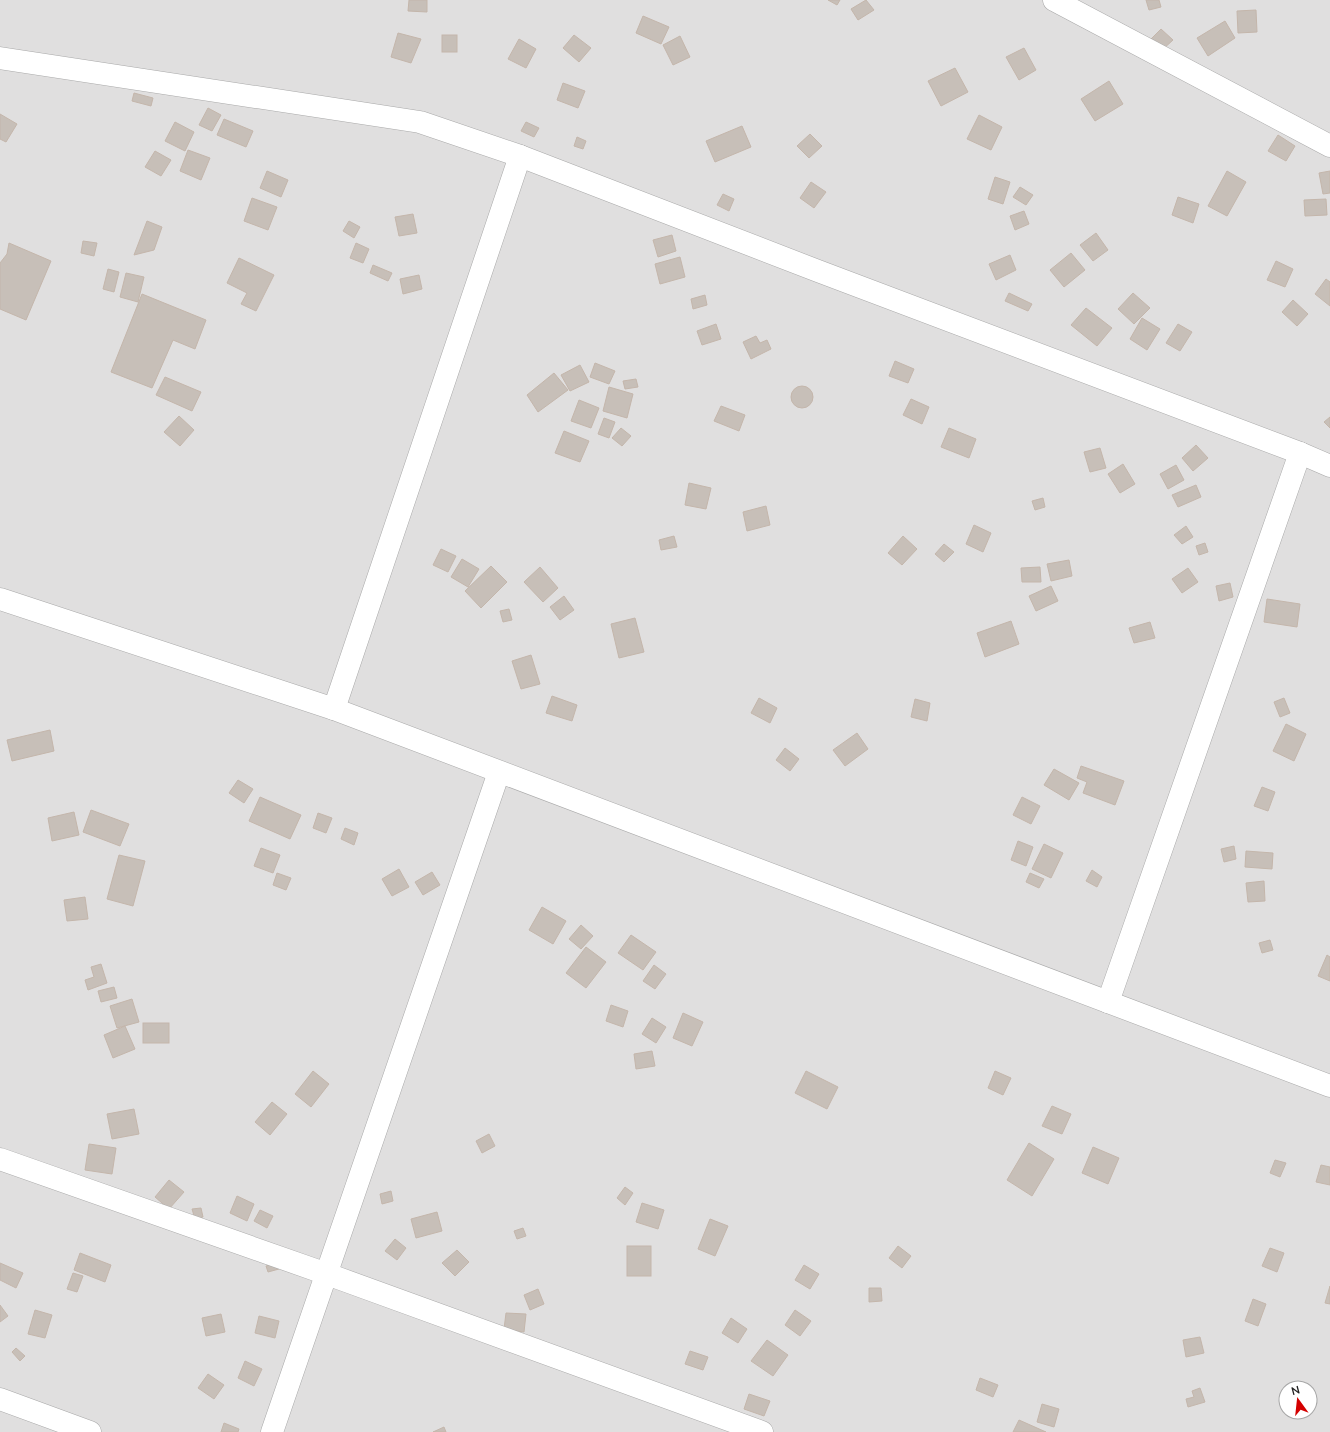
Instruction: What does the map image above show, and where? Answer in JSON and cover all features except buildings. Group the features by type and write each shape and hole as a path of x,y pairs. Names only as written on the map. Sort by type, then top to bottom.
{"street":[{"path":"1054,0 1330,146"},
{"path":"0,58 420,122 520,156 818,271 1300,453 1330,466"},
{"path":"334,709 520,156"},
{"path":"1108,1002 1300,453"},
{"path":"0,599 334,709 1330,1086"},
{"path":"272,1432 499,772"},
{"path":"0,1159 327,1274 762,1432"},
{"path":"0,1399 90,1432"}],"shaded area":[{"path":"0,0 1330,0 1330,1432 0,1432"}]}
